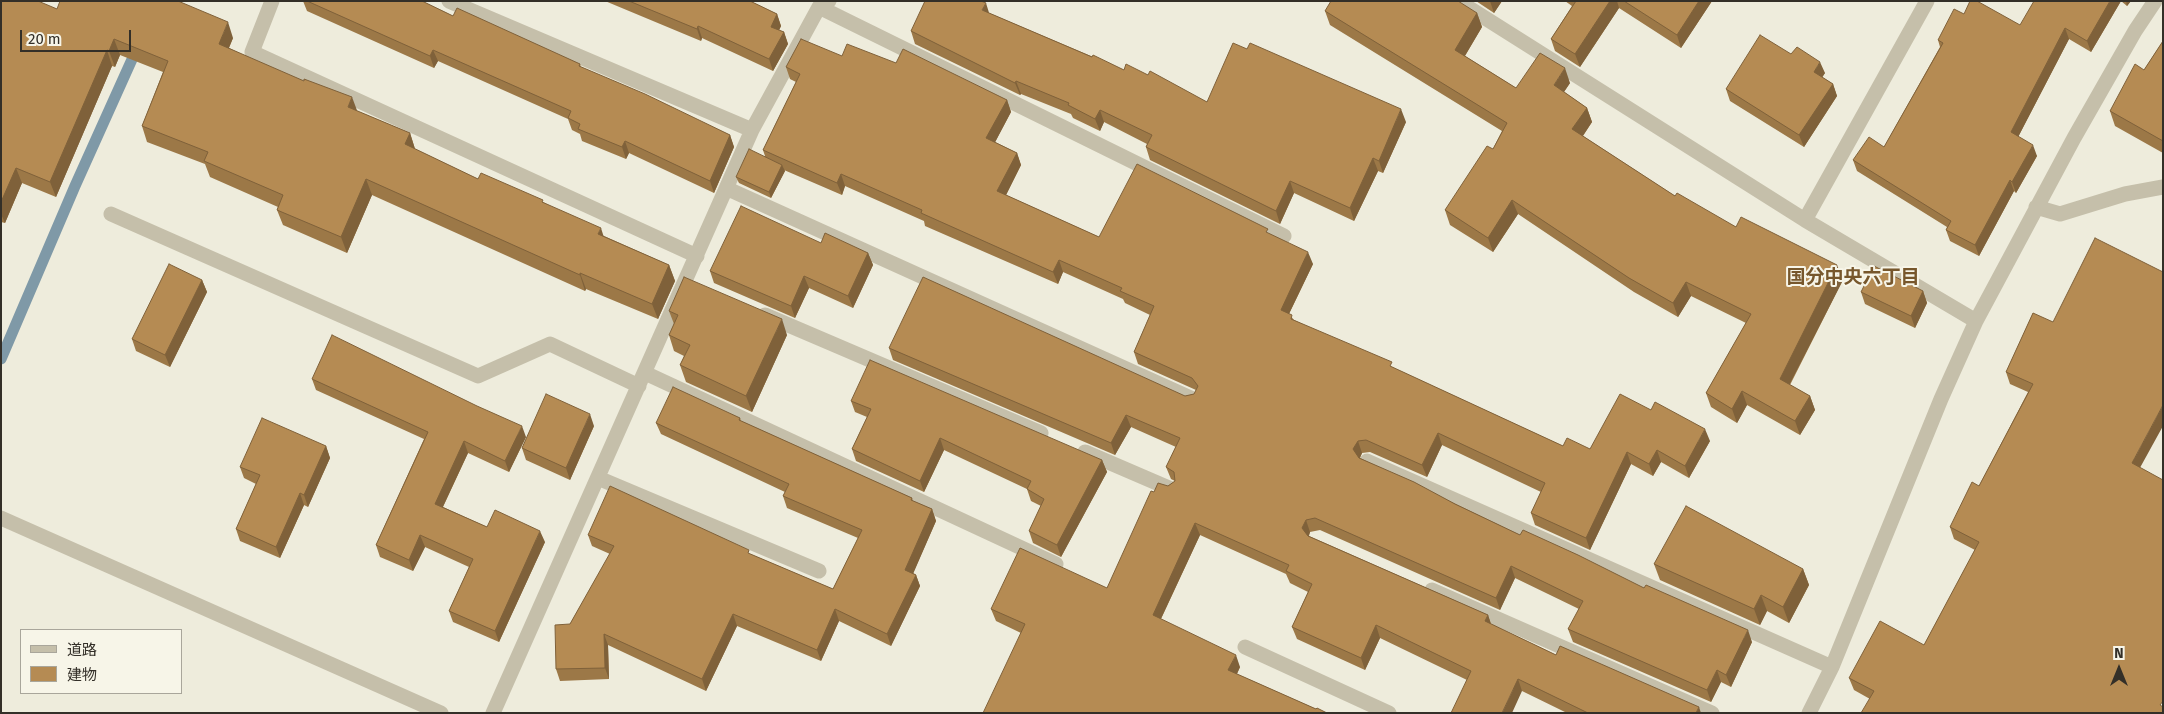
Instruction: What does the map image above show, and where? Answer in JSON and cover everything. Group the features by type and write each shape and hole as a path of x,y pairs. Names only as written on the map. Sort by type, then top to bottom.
{"street":[{"path":"272,1 252,52 697,256"},
{"path":"449,1 752,130"},
{"path":"1458,1 1805,220 1976,321"},
{"path":"1805,220 1927,1"},
{"path":"1810,713 1832,667 1941,399 1976,321 2036,207 2130,40 2155,1"},
{"path":"493,713 642,380 691,283 697,256 728,189 752,130 822,3 1284,236"},
{"path":"2036,207 2060,214 2125,194 2163,187"},
{"path":"728,189 1193,399"},
{"path":"111,214 478,376 550,344 642,380 1056,564"},
{"path":"750,308 1052,438"},
{"path":"1070,446 1171,489"},
{"path":"1367,461 1832,667"},
{"path":"598,478 819,572"},
{"path":"1,518 441,713"},
{"path":"1415,583 1712,713"},
{"path":"1245,647 1389,713"}],"building":[{"path":"1,1 38,1 57,9 60,1 178,1 228,22 219,44 304,81 304,79 352,97 348,107 410,133 405,144 478,179 481,173 543,200 542,202 601,228 598,234 669,265 652,304 580,273 580,275 366,179 341,237 277,210 283,195 204,161 208,152 142,126 168,61 114,39 109,51 107,50 50,182 16,168 1,202"},
{"path":"307,1 422,1 453,16 457,8 730,135 710,181 625,141 622,147 578,129 580,124 568,118 571,111 433,50 430,56"},
{"path":"629,1 750,1 777,14 771,27 784,32 769,59 698,26 697,29"},
{"path":"925,1 981,1 986,3 982,10 1092,57 1093,55 1124,70 1126,64 1148,75 1150,71 1207,102 1233,43 1247,49 1250,43 1401,109 1379,161 1373,158 1350,208 1290,181 1276,211 1146,147 1152,135 1100,110 1095,119 1068,105 1069,103 1016,81 1015,83 911,31"},
{"path":"1331,1 1458,1 1477,13 1455,50 1516,88 1540,53 1565,68 1554,85 1587,108 1572,129 1675,196 1677,193 1736,227 1741,217 1837,265 1780,379 1810,396 1795,421 1742,391 1732,409 1706,393 1751,314 1686,282 1673,303 1629,278 1512,200 1488,238 1445,210 1487,146 1493,149 1507,123 1325,11"},
{"path":"1576,1 1610,1 1575,54 1551,39"},
{"path":"1624,1 1699,1 1677,35"},
{"path":"1970,1 1977,1 2020,25 2034,1 2110,1 2087,41 2065,28 2011,132 2033,145 2012,182 2010,180 1975,245 1946,230 1951,221 1853,160 1869,137 1884,147 1943,43 1938,40 1954,9 1964,14"},
{"path":"1760,35 1791,54 1797,47 1820,62 1814,72 1833,84 1799,135 1726,89"},
{"path":"801,39 842,56 847,44 896,63 903,49 1007,100 986,138 1017,153 997,191 1099,237 1137,164 1268,229 1266,232 1308,252 1281,310 1292,315 1291,319 1392,362 1390,366 1563,446 1567,438 1590,449 1620,394 1651,410 1655,402 1705,429 1685,466 1657,450 1649,464 1627,452 1586,538 1531,513 1545,483 1438,433 1422,465 1366,440 1358,441 1353,449 1359,458 1414,482 1520,535 1523,530 1644,588 1646,585 1748,630 1726,675 1717,670 1707,690 1568,629 1583,601 1511,566 1496,598 1315,518 1306,520 1302,528 1308,536 1488,615 1485,621 1556,655 1560,646 1699,707 1696,713 1588,713 1518,679 1502,713 1451,713 1471,671 1376,625 1361,658 1292,627 1312,584 1286,571 1289,565 1195,523 1153,615 1236,655 1228,670 1327,713 983,713 1025,624 991,609 1020,548 1107,588 1151,491 1154,492 1158,483 1168,486 1175,481 1174,472 1166,467 1180,438 1126,415 1111,443 889,348 923,277 1185,396 1194,394 1198,386 1192,378 1134,352 1154,306 1120,291 1122,288 1059,260 1053,272 921,213 922,210 841,174 837,183 763,150 800,74 786,67"},
{"path":"2163,41 2163,141 2110,111 2135,64 2144,70"},
{"path":"749,149 782,165 769,192 736,177"},
{"path":"741,206 821,243 825,233 868,253 848,296 804,276 791,306 710,271"},
{"path":"2095,238 2163,272 2163,405 2132,463 2163,480 2163,701 2160,705 2163,707 2163,713 1861,713 1874,691 1849,678 1880,621 1924,645 1979,542 1950,527 1972,482 1979,486 2033,384 2006,372 2033,313 2053,322"},
{"path":"169,264 202,280 165,355 132,339"},
{"path":"1874,266 1923,291 1911,316 1861,292"},
{"path":"684,277 782,319 746,396 680,365 690,345 669,335 678,315 669,311"},
{"path":"332,335 522,426 505,461 464,441 435,504 487,527 495,510 540,531 495,631 449,611 473,559 420,535 409,560 376,545 428,432 312,379"},
{"path":"870,360 1102,460 1057,545 1029,531 1044,499 1027,489 1031,481 940,438 920,481 852,449 871,409 851,401"},
{"path":"673,387 740,418 739,420 912,498 911,500 932,509 905,570 916,575 887,634 835,609 817,650 733,614 702,679 604,634 605,668 556,669 555,625 570,624 614,546 588,535 610,486 749,550 748,553 833,589 862,530 783,496 789,484 656,423"},
{"path":"546,394 590,414 566,468 522,448"},
{"path":"262,418 326,446 304,495 300,493 276,547 236,529 260,475 240,467"},
{"path":"1686,506 1803,569 1783,607 1761,595 1754,609 1654,564"}],"waterway":[{"path":"1,359 75,186 138,46"}],"district":[{"name":"国分中央六丁目","path":"1853,278"}]}
